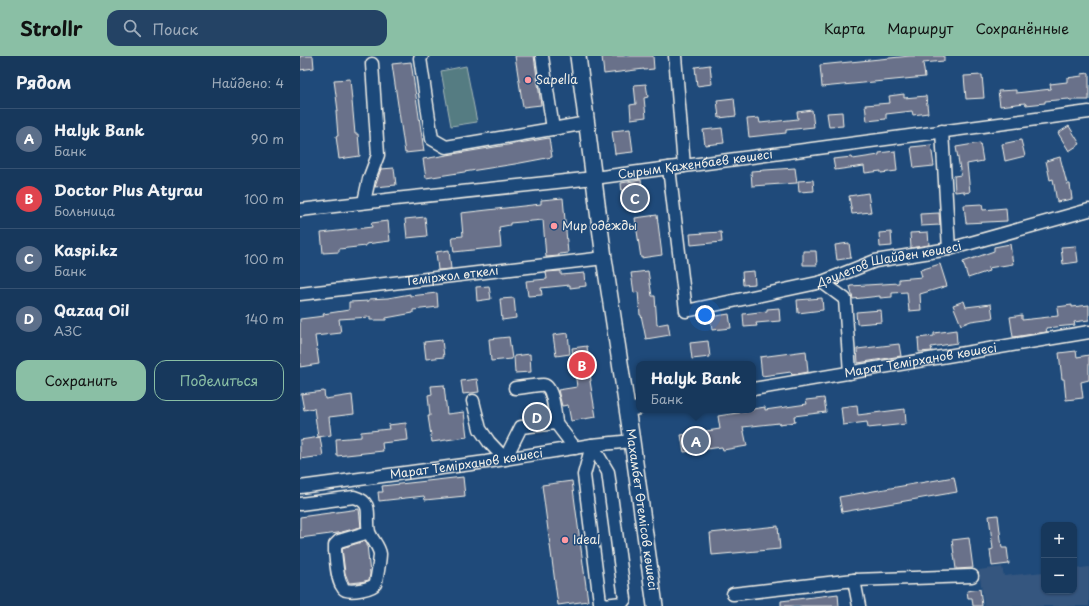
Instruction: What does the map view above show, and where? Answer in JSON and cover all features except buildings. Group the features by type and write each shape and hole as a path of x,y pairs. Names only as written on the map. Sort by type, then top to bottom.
{"main road":[{"name":"Махамбет Өтемісов көшесі","path":"578,56 604,258 633,409 632,441 655,606"}],"street":[{"path":"422,56 420,58 432,139 446,147 586,123"},
{"path":"542,56 553,128"},
{"path":"675,56 684,166"},
{"path":"364,202 369,179 378,155 372,64"},
{"name":"Сырым Қаженбаев көшесі","path":"300,210 594,178 1089,112"},
{"path":"942,131 949,249"},
{"name":"Дәулетов Шайден көшесі","path":"669,168 686,311 822,282 875,261 949,249 1089,210"},
{"name":"Теміржол өткелі","path":"300,294 604,258"},
{"path":"822,282 845,299 850,373"},
{"name":"Марат Темірханов көшесі","path":"756,389 1089,332"},
{"path":"515,388 544,385 548,388 551,392 556,423 574,448"},
{"path":"473,401 480,429 489,442 505,459 521,427 556,423"},
{"name":"Марат Темірханов көшесі","path":"300,487 505,459 592,445 632,441"},
{"path":"592,445 608,472 624,599 622,603 604,605 600,602 584,475 592,445"},
{"path":"300,504 354,497 362,499 367,504 369,532 379,550 380,556 375,584 371,588 346,590 342,588 339,583 335,545 338,541 369,532"},
{"path":"733,594 854,580 972,576"},
{"path":"854,580 859,606"}],"shaded area":[{"path":"1002,567 1004,576 1041,572 1041,594 1077,594 1077,569 1089,567 1089,606 984,606 979,570"}],"green space":[{"path":"466,66 477,122 451,126 441,71"}],"place":[{"name":"Sapella","path":"528,80"},
{"name":"Kaspi.kz","path":"635,198"},
{"name":"Мир одежды","path":"554,226"},
{"name":"Doctor Plus Atyrau","path":"582,365"},
{"name":"Qazaq Oil","path":"537,417"},
{"name":"Halyk Bank","path":"696,441"},
{"name":"Ideal","path":"565,540"}]}
